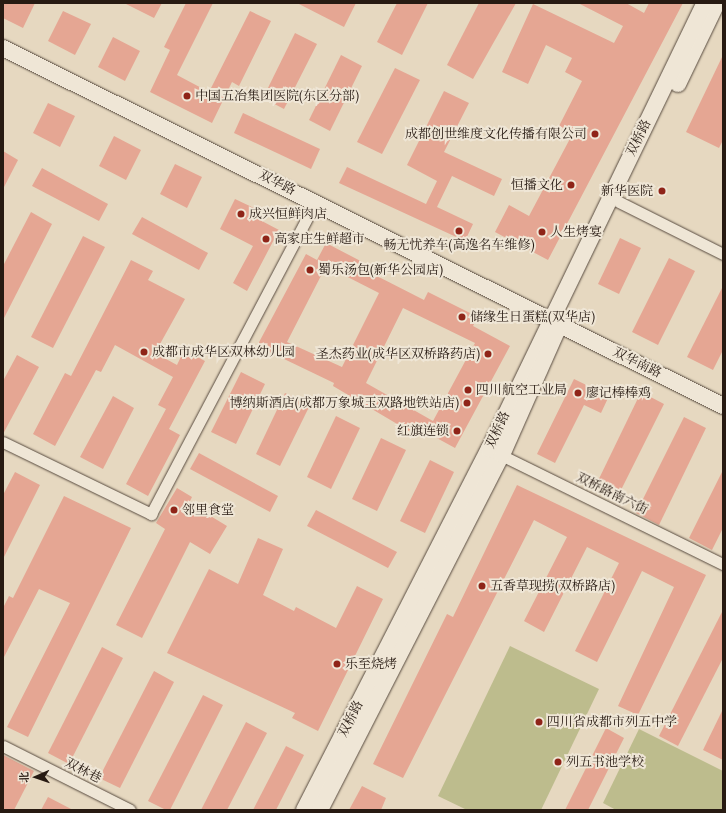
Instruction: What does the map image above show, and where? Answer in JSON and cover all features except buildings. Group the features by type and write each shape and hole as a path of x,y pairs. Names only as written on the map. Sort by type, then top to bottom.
{"main road":[{"name":"双桥路","path":"555,322 619,202 715,7"},
{"name":"双桥路","path":"320,810 496,452 555,322 715,7"},
{"name":"双华路","path":"3,48 555,322"},
{"name":"双华南路","path":"555,322 723,406"},
{"name":"双桥路","path":"304,810 496,452"}],"street":[{"path":"619,202 723,254"},
{"path":"3,442 151,514 315,203"},
{"name":"双桥路南六街","path":"496,452 723,564"},
{"name":"双林巷","path":"3,746 130,810"}],"shaded area":[{"path":"510,646 599,689 541,810 467,810 438,796"},
{"path":"639,729 723,771 723,810 616,810 603,803"}],"place":[{"name":"中国五冶集团医院(东区分部)","path":"187,96"},
{"name":"成都创世维度文化传播有限公司","path":"595,134"},
{"name":"恒播文化","path":"571,185"},
{"name":"新华医院","path":"662,191"},
{"name":"成兴恒鲜肉店","path":"241,214"},
{"name":"畅无忧养车(高逸名车维修)","path":"459,231"},
{"name":"人生烤宴","path":"542,232"},
{"name":"高家庄生鲜超市","path":"266,239"},
{"name":"蜀乐汤包(新华公园店)","path":"310,270"},
{"name":"储缘生日蛋糕(双华店)","path":"462,317"},
{"name":"成都市成华区双林幼儿园","path":"144,352"},
{"name":"圣杰药业(成华区双桥路药店)","path":"488,354"},
{"name":"四川航空工业局","path":"468,390"},
{"name":"廖记棒棒鸡","path":"578,393"},
{"name":"博纳斯酒店(成都万象城玉双路地铁站店)","path":"467,403"},
{"name":"红旗连锁","path":"457,431"},
{"name":"邻里食堂","path":"174,510"},
{"name":"五香草现捞(双桥路店)","path":"482,586"},
{"name":"乐至烧烤","path":"337,664"},
{"name":"四川省成都市列五中学","path":"539,722"},
{"name":"列五书池学校","path":"558,762"}]}
